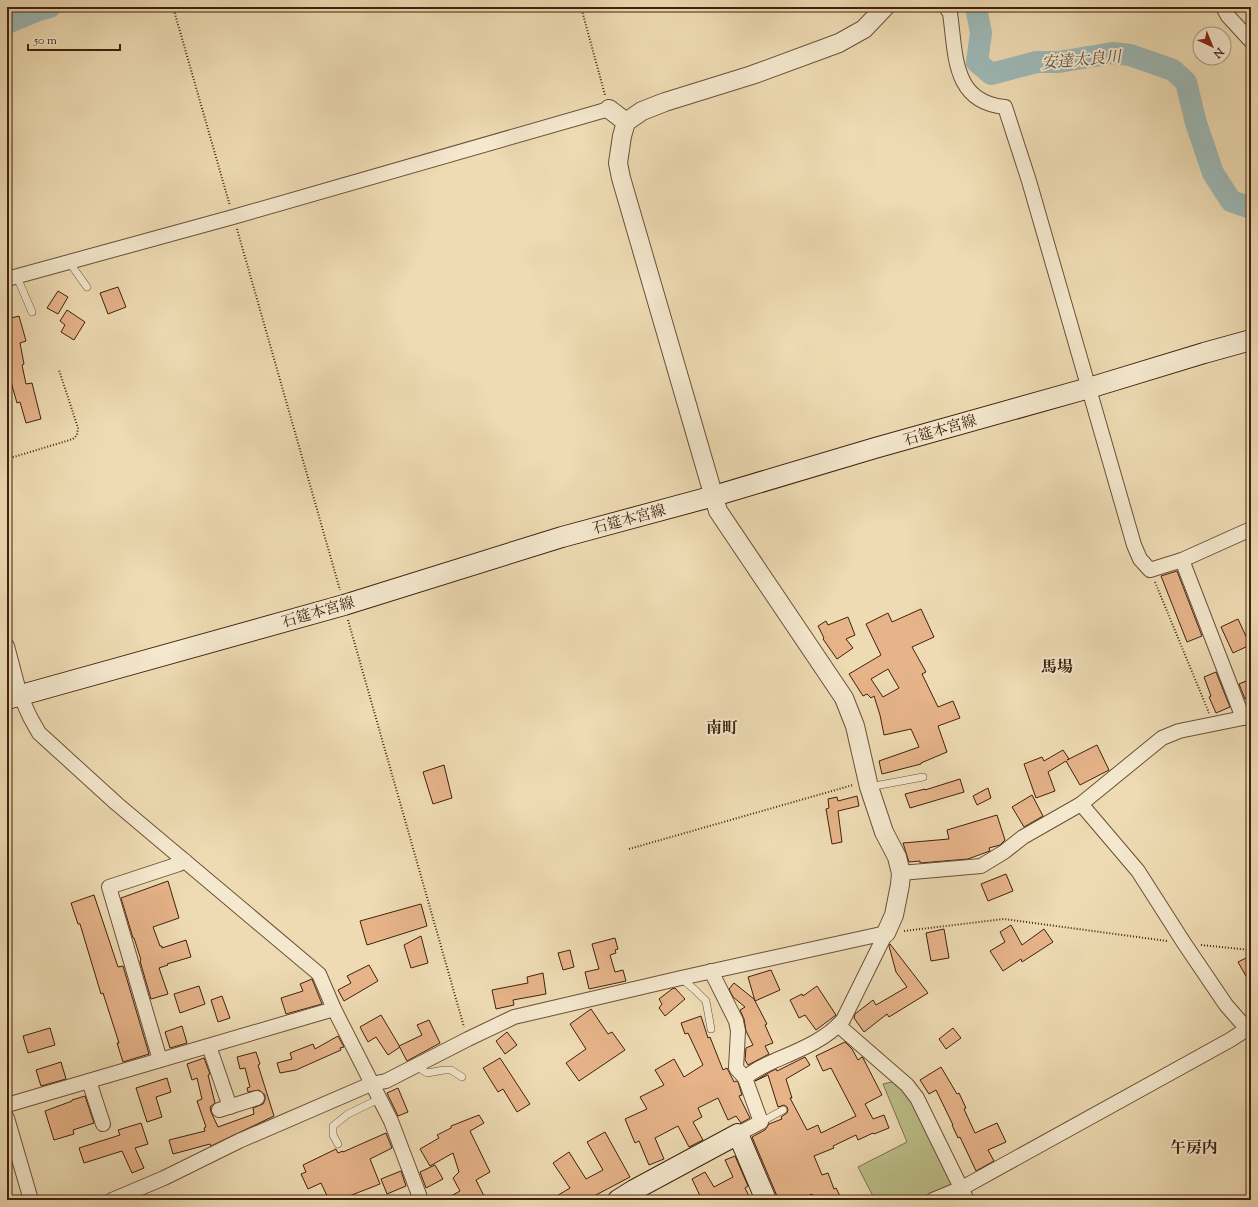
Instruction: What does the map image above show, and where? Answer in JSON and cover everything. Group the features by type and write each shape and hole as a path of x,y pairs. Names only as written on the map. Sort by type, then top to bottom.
{"main road":[{"name":"石筵本宮線","path":"14,697 344,605 562,537 714,496 1251,340"},
{"path":"618,1200 738,1134 766,1200"}],"street":[{"path":"745,1078 753,1071 802,1049 828,1033 843,1020 894,915 901,873 897,857 884,832 869,784 854,726 844,698 718,511 621,178 618,163 619,150 626,122 642,111 665,102 752,75 839,43 864,29 885,7"},
{"path":"946,7 950,13 958,70 965,84 974,96 992,106 1005,107 1090,388 1134,544 1140,559 1150,570 1182,560 1251,529"},
{"path":"1223,7 1228,16 1251,41"},
{"path":"12,278 233,217 609,109 626,122"},
{"path":"901,873 981,866 1004,852 1023,837 1081,804 1162,738 1178,730 1247,716 1182,560"},
{"path":"7,646 14,697 30,717 39,733 117,804 319,974 334,1010 391,1121 421,1200"},
{"path":"933,1200 964,1194 1230,1040 1249,1031 1226,1005 1138,871 1081,804"},
{"path":"160,1060 109,887 180,864 185,861"},
{"path":"112,1200 164,1178 239,1141 371,1084 386,1081 514,1017 710,971 886,933"},
{"path":"710,971 736,1021 738,1031 736,1068 745,1078 761,1122 738,1134"},
{"path":"7,1105 334,1010"},
{"path":"838,1025 907,1085 917,1098 964,1194"},
{"path":"209,1046 224,1109 257,1098"},
{"path":"90,1081 103,1124"},
{"path":"7,1118 31,1200"}],"lane":[{"path":"69,262 88,287"},
{"path":"12,278 32,312"},
{"path":"869,784 923,777"},
{"path":"681,978 706,1001 711,1029"},
{"path":"416,1066 427,1073 451,1070 462,1077"},
{"path":"338,1144 333,1135 334,1126 348,1114 379,1099"},
{"path":"761,1122 784,1110"}],"path":[{"path":"173,7 468,1039"},
{"path":"581,7 609,109"},
{"path":"7,459 73,439 77,435 78,428 59,370"},
{"path":"1150,570 1213,723"},
{"path":"629,849 869,784"},
{"path":"886,933 1004,919 1184,943 1251,950"}],"green space":[{"path":"892,1082 912,1099 957,1188 923,1200 875,1200 858,1167 907,1142 883,1084"}],"building":[{"path":"118,287 126,307 108,314 100,293"},
{"path":"58,291 68,297 58,314 47,308"},
{"path":"67,310 85,322 74,340 61,332 65,325 60,321"},
{"path":"19,316 26,341 20,343 24,364 22,365 26,384 32,383 41,419 26,423 20,402 17,403 9,375 11,374 7,357 7,319"},
{"path":"1177,571 1202,636 1187,642 1161,576"},
{"path":"921,609 934,637 912,647 926,672 922,674 938,707 953,701 960,718 938,726 947,752 921,764 882,774 879,761 919,747 911,729 884,735 874,696 871,698 867,694 863,696 849,674 881,655 866,624 888,613 892,622","holes":["888,669 899,688 883,697 871,679"]},
{"path":"848,617 855,635 846,639 853,648 837,659 823,639 824,638 818,626 826,621 828,625"},
{"path":"1238,619 1250,645 1233,653 1221,627"},
{"path":"1216,672 1230,707 1216,713 1209,697 1211,696 1204,677"},
{"path":"1251,679 1251,696 1245,699 1239,684"},
{"path":"1097,745 1109,770 1080,785 1066,761 1048,772 1055,791 1036,798 1024,764 1042,757 1044,761 1063,750 1069,759"},
{"path":"444,765 452,798 433,804 423,772"},
{"path":"960,779 964,792 910,808 905,794 925,790"},
{"path":"988,788 991,798 977,805 973,796"},
{"path":"1032,795 1043,816 1024,827 1012,807"},
{"path":"857,796 859,806 838,811 842,842 832,844 826,809 829,808 828,799 837,797 838,801"},
{"path":"997,815 1005,840 1000,845 989,848 990,851 968,859 920,863 920,861 909,862 903,843 949,839 947,830"},
{"path":"1006,874 1013,891 988,901 981,884"},
{"path":"168,881 179,918 153,927 162,948 186,940 191,957 159,968 168,994 151,999 140,961 141,960 121,898"},
{"path":"94,895 118,967 123,966 149,1054 123,1062 117,1043 119,1043 103,993 101,994 80,924 78,924 71,903"},
{"path":"421,904 427,926 367,945 360,921"},
{"path":"1011,925 1022,945 1044,929 1053,942 1022,962 1021,959 1003,971 990,951 1005,942 1000,932"},
{"path":"944,929 949,958 931,961 926,933"},
{"path":"421,936 428,963 411,968 404,945"},
{"path":"615,938 618,949 615,950 616,953 610,955 615,972 623,970 626,981 589,989 585,972 599,969 592,944"},
{"path":"890,944 928,993 889,1017 887,1014 864,1032 854,1018 855,1014 873,1000 876,1005 907,987 896,972 889,946"},
{"path":"570,950 574,967 563,970 558,953"},
{"path":"1248,957 1251,962 1251,985 1238,962"},
{"path":"369,965 378,981 344,1001 338,990 351,983 347,976"},
{"path":"771,970 780,990 755,1001 748,977"},
{"path":"543,973 546,994 513,1000 514,1005 496,1009 492,990 528,983 527,977"},
{"path":"312,979 322,1004 286,1014 281,998 303,991 300,984"},
{"path":"734,983 754,999 767,1024 765,1025 773,1043 765,1046 769,1054 748,1065 745,1060 746,1048 753,1045 746,1031 744,1019 740,1010 745,1007 733,997 729,989"},
{"path":"199,986 205,1004 180,1013 174,994"},
{"path":"817,986 836,1015 816,1030 805,1015 799,1018 790,1000 802,994 803,996"},
{"path":"675,988 685,999 665,1016 659,1008 662,1004 659,999"},
{"path":"222,996 230,1018 218,1022 211,1000"},
{"path":"591,1009 608,1034 612,1032 625,1050 579,1081 566,1063 586,1049 570,1024"},
{"path":"381,1015 400,1047 388,1055 376,1037 368,1042 360,1027"},
{"path":"701,1016 708,1038 710,1037 723,1070 727,1068 734,1082 738,1082 742,1095 739,1096 750,1118 741,1123 736,1116 728,1120 718,1098 698,1108 702,1117 693,1122 703,1140 689,1147 678,1126 655,1138 664,1159 649,1165 639,1141 635,1143 625,1119 647,1109 640,1097 664,1085 655,1070 674,1059 684,1077 703,1065 688,1033 685,1034 681,1023"},
{"path":"429,1020 440,1043 407,1061 399,1046 422,1035 417,1025"},
{"path":"182,1026 187,1043 170,1048 165,1032"},
{"path":"50,1028 55,1045 28,1053 23,1036"},
{"path":"953,1028 961,1038 946,1049 939,1039"},
{"path":"507,1032 517,1045 505,1054 496,1041"},
{"path":"338,1036 344,1047 340,1048 341,1050 296,1070 280,1073 277,1063 292,1059 290,1053 313,1044 315,1049"},
{"path":"845,1042 852,1049 858,1060 862,1057 863,1058 882,1095 865,1104 873,1119 884,1115 889,1128 858,1140 856,1135 833,1146 834,1148 814,1156 822,1175 828,1173 834,1189 836,1188 842,1200 815,1200 812,1194 799,1200 777,1200 777,1196 752,1137 765,1130 769,1124 782,1119 781,1117 787,1113 788,1110 784,1105 778,1107 768,1075 755,1081 776,1069 777,1071 805,1057 810,1065 786,1079 792,1098 790,1098 807,1130 818,1125 821,1133 856,1116 831,1068 823,1071 816,1056"},
{"path":"256,1052 260,1064 258,1065 274,1116 211,1146 210,1144 173,1154 169,1140 205,1131 204,1128 206,1127 197,1101 202,1099 197,1078 192,1080 187,1064 204,1058 210,1074 208,1075 215,1103 210,1107 211,1112 218,1127 254,1114 253,1108 263,1104 265,1095 259,1090 248,1092 247,1088 250,1087 245,1068 240,1069 237,1057"},
{"path":"500,1058 530,1104 517,1112 503,1089 498,1092 483,1068"},
{"path":"61,1062 66,1079 41,1086 36,1070"},
{"path":"941,1067 957,1094 959,1093 966,1108 964,1109 975,1133 997,1123 1006,1142 988,1150 994,1161 976,1171 960,1137 958,1138 936,1090 929,1094 920,1080"},
{"path":"167,1078 171,1092 156,1097 162,1117 147,1122 136,1088"},
{"path":"398,1088 408,1112 398,1116 387,1093"},
{"path":"85,1096 94,1123 73,1130 74,1134 54,1140 45,1111"},
{"path":"479,1115 484,1123 470,1131 490,1172 476,1180 484,1196 476,1200 444,1200 460,1191 453,1178 459,1172 453,1153 430,1166 420,1149 439,1138 437,1135 451,1128 451,1126"},
{"path":"141,1123 148,1144 135,1148 144,1168 132,1173 122,1151 84,1163 79,1148 120,1135 118,1130"},
{"path":"605,1132 630,1177 594,1196 597,1200 550,1200 570,1188 553,1163 569,1152 586,1179 603,1170 587,1142"},
{"path":"386,1133 392,1148 370,1159 380,1184 339,1200 329,1200 321,1183 308,1189 301,1174 306,1172 303,1165 336,1149 338,1153 343,1152"},
{"path":"735,1156 748,1186 745,1188 751,1200 702,1200 692,1179 705,1172 714,1187 733,1177 725,1160"},
{"path":"435,1165 443,1179 426,1188 420,1172"},
{"path":"401,1171 406,1186 387,1194 381,1179"}],"waterway":[{"name":"安達太良川","path":"7,23 50,7"},
{"name":"安達太良川","path":"976,7 981,33 977,62 991,74 1037,62 1059,62 1112,53 1130,55 1173,70 1186,82 1196,123 1213,173 1231,201 1251,208"}],"district":[{"name":"馬場","path":"1057,666"},
{"name":"南町","path":"722,727"},
{"name":"午房内","path":"1194,1147"}]}
